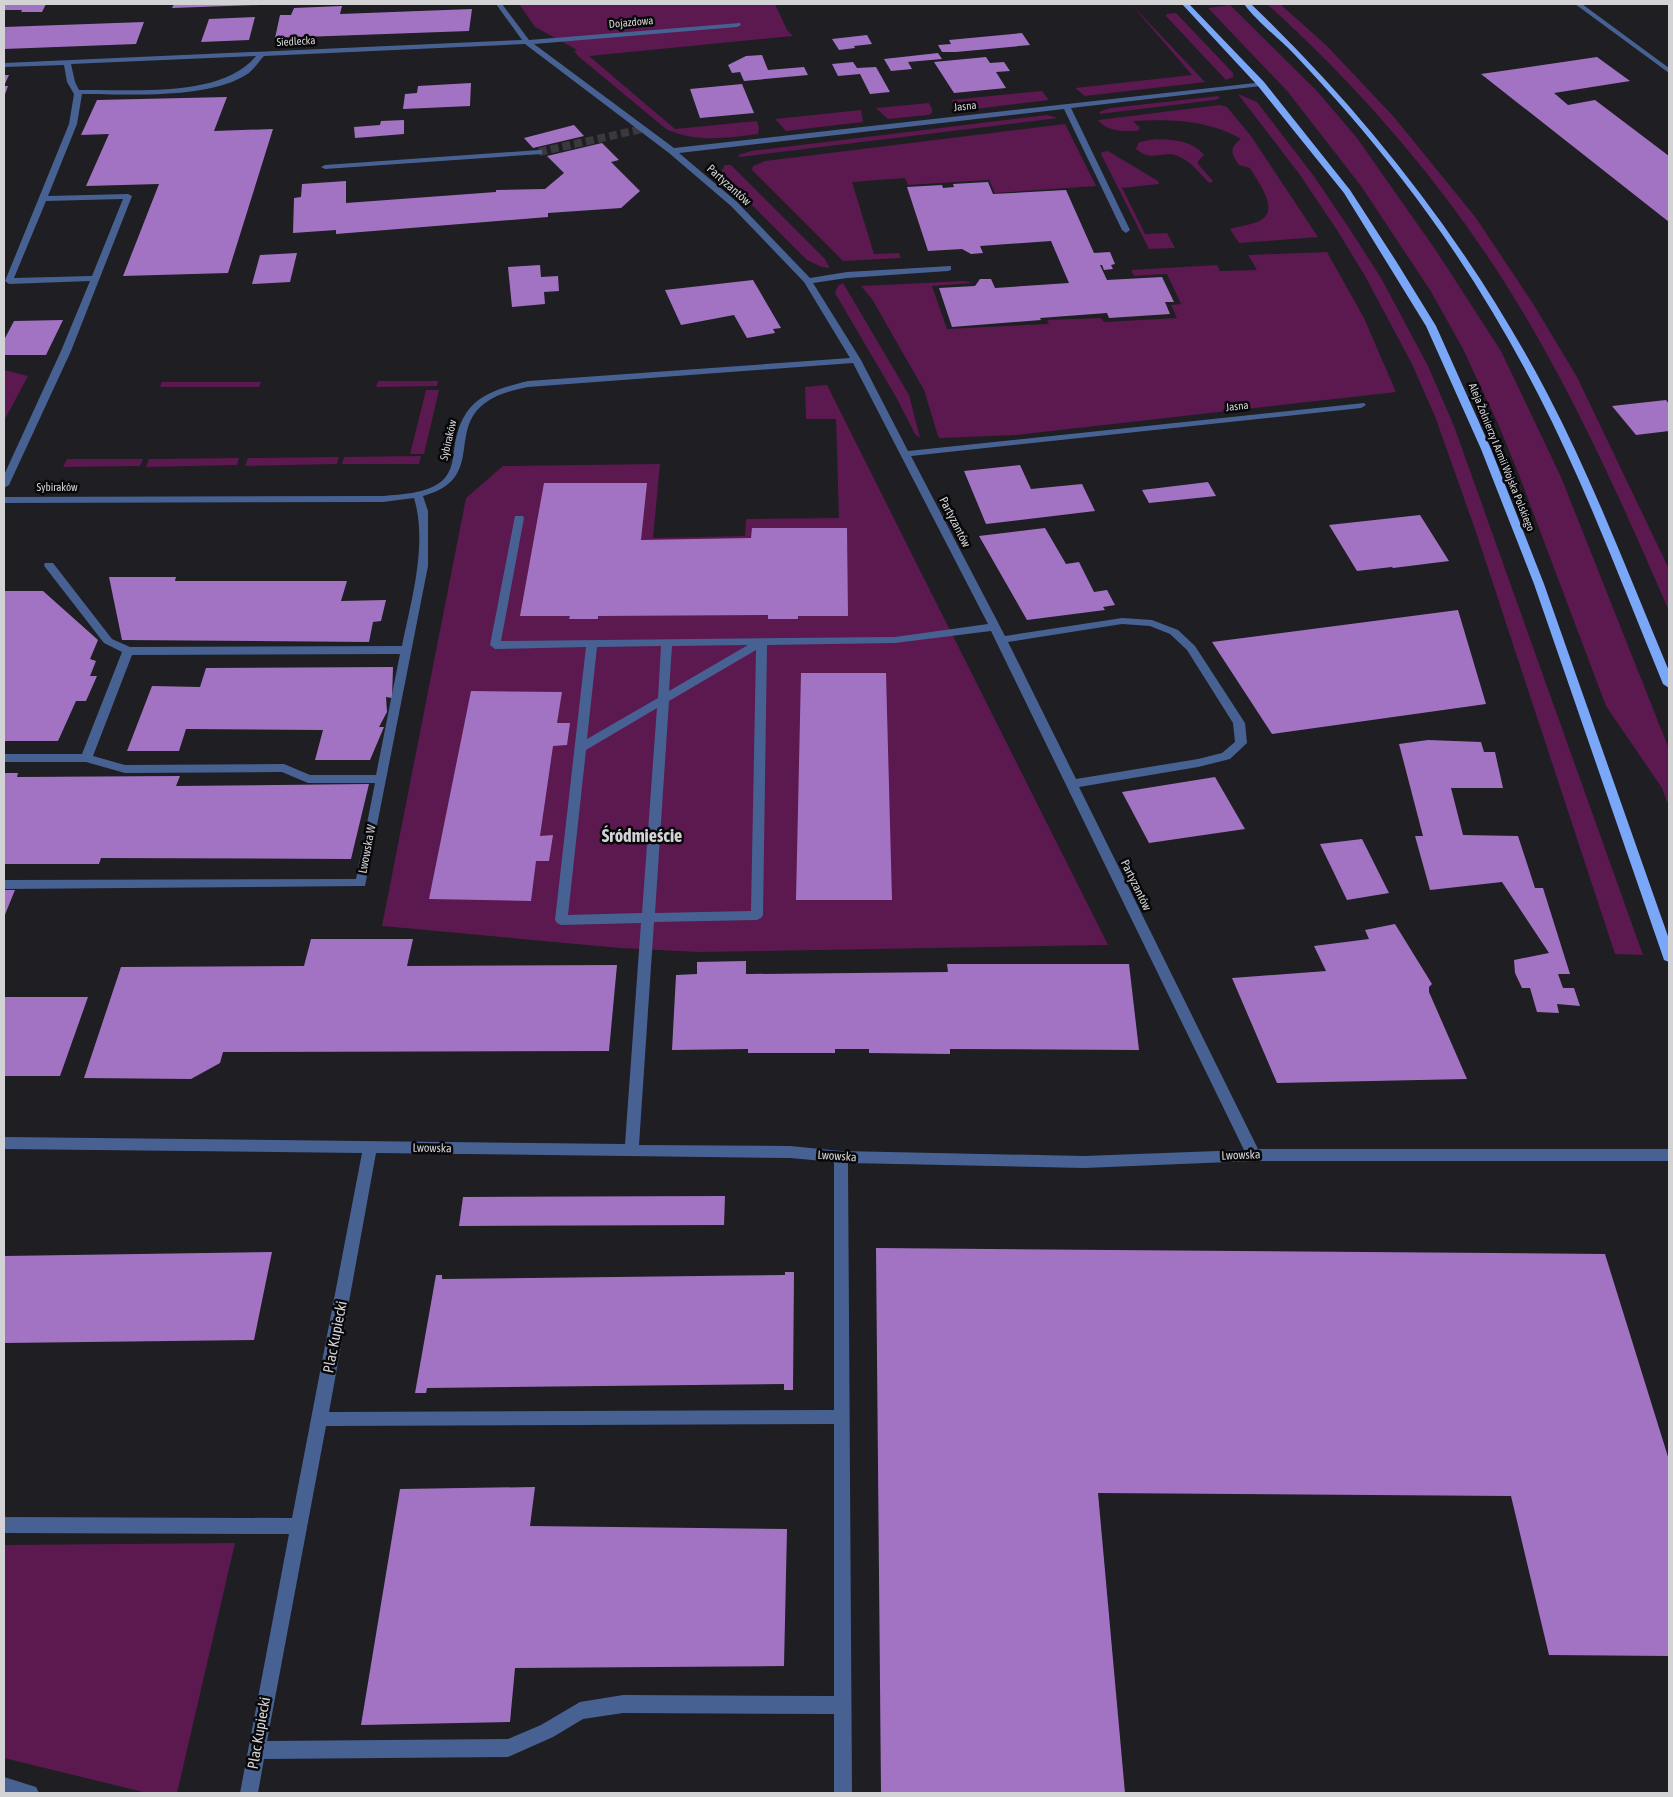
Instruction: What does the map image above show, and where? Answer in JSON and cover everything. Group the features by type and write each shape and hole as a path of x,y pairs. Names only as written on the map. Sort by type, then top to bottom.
{"main road":[{"name":"Aleja Żołnierzy I Armii Wojska Polskiego","path":"1184,4 1261,84 1347,192 1431,326 1486,449 1538,584 1669,957"},
{"path":"1247,4 1298,52 1363,124 1394,163 1479,282 1531,371 1577,465 1669,684"}],"street":[{"name":"Partyzantów","path":"500,4 527,42 672,152 734,204 808,281 856,360 995,627 1254,1155"},
{"path":"1578,4 1669,71"},
{"name":"Dojazdowa","path":"527,42 737,25"},
{"name":"Siedlecka","path":"4,65 527,42"},
{"path":"77,92 180,90 205,87 228,81 245,72 262,54"},
{"path":"1658,63 1669,62"},
{"path":"66,63 70,82 77,92 72,124 9,281 96,278"},
{"name":"Jasna","path":"672,152 1261,84"},
{"path":"1067,107 1126,230"},
{"path":"325,167 538,152"},
{"path":"4,485 66,351 128,196 42,199"},
{"path":"808,281 847,275 948,268"},
{"name":"Sybiraków","path":"4,500 383,499 418,495 437,488 452,477 465,420 484,398 505,389 528,384 856,360"},
{"name":"Jasna","path":"906,454 1361,405"},
{"name":"Lwowska W","path":"4,885 361,883 423,566 423,511 418,495"},
{"path":"519,518 495,645 895,640 995,627"},
{"path":"49,565 108,641 128,651 406,650"},
{"path":"1001,640 1122,621 1152,623 1174,632 1191,648 1239,723 1241,743 1226,756 1198,763 1072,784"},
{"path":"580,748 663,702 762,642"},
{"path":"592,644 561,920 757,915 762,642"},
{"path":"632,1150 667,643"},
{"path":"86,758 128,651"},
{"path":"4,758 86,758 125,769 284,768 308,779 381,779"},
{"name":"Lwowska","path":"4,1143 790,1152 841,1157 1084,1162 1254,1155 1669,1155"},
{"name":"Plac Kupiecki","path":"248,1793 350,1262 370,1147"},
{"path":"841,1157 843,1793"},
{"path":"319,1419 841,1417"},
{"path":"4,1525 298,1526"},
{"path":"256,1750 508,1748 547,1731 580,1710 623,1704 842,1705"},
{"path":"4,1786 30,1793"}],"shaded area":[{"path":"519,4 775,4 787,30 793,36 589,56 675,129 757,121 759,128 758,134 723,138 700,138 666,129 578,56 574,51 577,50 535,27"},
{"path":"1131,4 1205,82 1085,96 1075,88 1192,75"},
{"path":"1267,4 1280,4 1326,45 1394,117 1476,218 1532,302 1577,377 1669,569 1669,611 1580,416 1540,341 1492,263 1434,183 1371,107 1303,37"},
{"path":"1230,5 1317,91 1357,138 1437,252 1501,351 1561,477 1669,749 1669,807 1662,788 1606,706 1519,475 1499,426 1462,347 1430,290 1361,186 1288,92 1208,8"},
{"path":"1176,13 1233,73 1233,77 1226,80 1166,16 1167,14"},
{"path":"1042,91 1049,100 959,111 951,100"},
{"path":"1238,94 1257,102 1313,175 1381,278 1428,366 1454,426 1643,955 1615,954 1477,535 1436,419 1412,364 1365,276 1337,230 1300,175"},
{"path":"1218,96 1220,98 1215,100 1099,114 1101,111 1111,108"},
{"path":"929,103 932,113 928,115 888,119 876,108"},
{"path":"1220,105 1227,107 1251,136 1318,237 1239,243 1230,229 1258,222 1266,215 1268,209 1268,202 1262,187 1250,168 1239,165 1233,155 1234,145 1241,139 1216,128 1188,122 1161,120 1133,121 1140,128 1137,131 1126,131 1111,129 1098,120"},
{"path":"861,110 863,122 786,131 775,119"},
{"path":"1047,115 1058,118 740,157 738,155 751,151"},
{"path":"1065,124 1096,186 995,193 989,180 908,185 905,178 852,182 874,254 899,253 901,258 843,261 752,170 753,166 765,161"},
{"path":"1156,139 1182,142 1194,146 1204,155 1198,161 1198,164 1213,181 1211,183 1208,182 1190,164 1178,156 1167,154 1152,156 1136,149 1139,142"},
{"path":"1108,151 1158,181 1159,184 1122,188 1145,234 1167,233 1175,248 1149,249 1101,154"},
{"path":"725,165 731,165 824,258 830,268 822,267 807,260 722,175"},
{"path":"1327,252 1364,318 1396,392 1016,435 940,438 924,390 872,299 861,286 965,281 973,283 932,286 947,329 1049,324 1047,320 1101,318 1104,322 1177,318 1171,305 1181,304 1167,274 1134,276 1131,270 1217,265 1220,271 1257,270 1248,255"},
{"path":"843,283 909,395 920,438 915,434 896,397 835,293 838,286"},
{"path":"4,370 28,376 4,421"},
{"path":"378,381 438,381 437,386 376,387"},
{"path":"162,382 261,382 259,387 160,387"},
{"path":"827,385 1108,945 699,952 620,948 382,926 466,498 503,466 660,464 653,538 745,536 746,519 839,518 836,419 806,419 805,387"},
{"path":"426,390 439,390 424,454 410,454"},
{"path":"421,456 419,464 342,464 344,457"},
{"path":"339,457 337,464 245,466 248,458"},
{"path":"239,458 237,465 146,467 149,459"},
{"path":"67,459 143,459 140,466 63,467"},
{"path":"235,1543 177,1793 147,1793 4,1758 4,1545"}],"building":[{"path":"4,4 46,4 42,12 21,12 22,10 4,10"},
{"path":"174,4 259,4 259,5 172,8"},
{"path":"342,6 340,14 472,9 469,31 275,38 280,15 291,15 294,8"},
{"path":"255,17 249,40 201,42 209,19"},
{"path":"144,22 136,44 4,49 4,27"},
{"path":"1022,33 1030,45 942,52 938,45 951,44 949,40"},
{"path":"867,35 872,44 839,50 832,39"},
{"path":"938,53 942,59 908,62 912,69 891,71 884,59"},
{"path":"762,55 768,70 804,67 808,75 744,81 740,72 732,73 728,65 746,56"},
{"path":"986,57 990,63 1004,62 1010,71 996,72 1006,88 954,93 934,62"},
{"path":"1597,57 1630,81 1554,93 1568,105 1595,100 1669,156 1669,222 1481,74"},
{"path":"853,62 857,68 876,67 890,92 870,94 860,74 838,76 832,64"},
{"path":"4,75 9,75 4,86"},
{"path":"471,83 470,106 403,109 405,94 417,93 418,86"},
{"path":"742,84 754,113 700,118 690,89"},
{"path":"4,86 8,86 4,97"},
{"path":"227,97 214,131 273,129 228,273 123,276 159,184 86,186 109,134 81,135 97,100"},
{"path":"404,120 404,134 355,138 354,127 380,125 381,121"},
{"path":"574,125 584,136 533,148 524,138"},
{"path":"602,143 619,160 611,162 640,191 621,208 548,213 548,217 336,234 336,230 293,233 294,198 301,197 302,184 346,181 346,203 496,192 496,190 545,189 564,173 547,156"},
{"path":"988,182 993,194 1066,190 1094,253 1110,252 1115,264 1111,265 1113,269 1104,270 1102,265 1100,265 1107,280 1162,277 1174,302 1165,302 1170,314 1109,318 1107,313 952,327 939,288 975,286 980,279 991,279 995,288 1069,283 1051,241 980,246 983,253 971,254 962,249 928,251 907,187 942,185 943,188 954,187 953,184"},
{"path":"297,253 290,282 252,284 260,255"},
{"path":"540,265 541,277 558,276 559,291 544,292 545,304 512,307 508,267"},
{"path":"753,280 781,328 773,329 775,333 747,338 734,315 681,325 665,290"},
{"path":"63,320 46,355 4,355 4,340 14,321"},
{"path":"1666,400 1669,404 1669,431 1636,435 1612,406"},
{"path":"1020,465 1031,489 1082,484 1095,511 986,524 964,471"},
{"path":"1208,482 1216,496 1149,503 1142,490"},
{"path":"544,483 647,483 641,540 751,538 752,528 847,528 848,616 798,616 798,619 768,619 768,615 598,616 598,619 569,619 570,616 520,616"},
{"path":"1420,515 1449,561 1357,571 1329,525"},
{"path":"1045,528 1066,564 1079,562 1094,592 1107,590 1115,605 1103,607 1105,610 1027,620 979,536"},
{"path":"109,577 176,577 175,581 347,581 341,601 386,600 381,621 373,622 369,642 122,640"},
{"path":"4,591 43,591 98,640 90,659 96,661 90,676 97,676 86,701 76,701 58,741 4,741"},
{"path":"1458,610 1486,704 1272,734 1212,642"},
{"path":"393,667 392,698 386,697 387,712 379,727 384,727 370,760 315,760 323,730 186,729 179,751 127,751 152,686 200,687 206,668"},
{"path":"801,673 886,673 892,900 796,900"},
{"path":"471,691 562,692 557,723 570,723 567,745 553,746 540,836 553,835 549,861 536,861 531,901 429,899"},
{"path":"1428,740 1481,742 1484,752 1495,752 1503,788 1451,788 1463,835 1518,836 1535,888 1543,888 1570,974 1558,974 1563,988 1574,988 1580,1006 1557,1004 1559,1013 1537,1012 1530,988 1522,988 1515,973 1514,960 1549,953 1502,882 1430,890 1415,836 1423,836 1399,744"},
{"path":"4,773 18,773 17,777 180,776 176,786 369,784 351,859 101,858 99,864 4,864"},
{"path":"1215,777 1245,829 1149,843 1122,792"},
{"path":"1362,839 1389,893 1347,900 1320,844"},
{"path":"4,890 15,890 4,917"},
{"path":"1395,924 1432,984 1429,987 1429,992 1467,1079 1277,1083 1232,978 1326,971 1314,946 1369,939 1365,930"},
{"path":"311,939 413,939 407,966 617,965 609,1051 223,1052 220,1063 191,1079 84,1078 121,967 304,966"},
{"path":"746,961 746,974 948,972 947,964 1129,964 1139,1050 950,1049 950,1054 869,1053 869,1049 835,1049 835,1053 748,1053 748,1049 672,1050 676,975 697,974 697,962"},
{"path":"4,997 88,997 60,1076 4,1076"},
{"path":"725,1196 724,1225 459,1226 463,1197"},
{"path":"876,1248 1605,1254 1669,1460 1669,1656 1549,1655 1511,1496 1098,1493 1125,1793 881,1793"},
{"path":"272,1252 254,1340 4,1343 4,1256"},
{"path":"785,1272 794,1272 793,1390 784,1390 784,1384 427,1388 426,1393 415,1393 436,1275 442,1275 442,1279 785,1275"},
{"path":"535,1487 530,1526 787,1529 784,1666 515,1668 510,1722 361,1725 400,1489"}],"tunnel":[{"path":"539,152 642,129"}],"district":[{"name":"Śródmieście","path":"642,836"}]}
